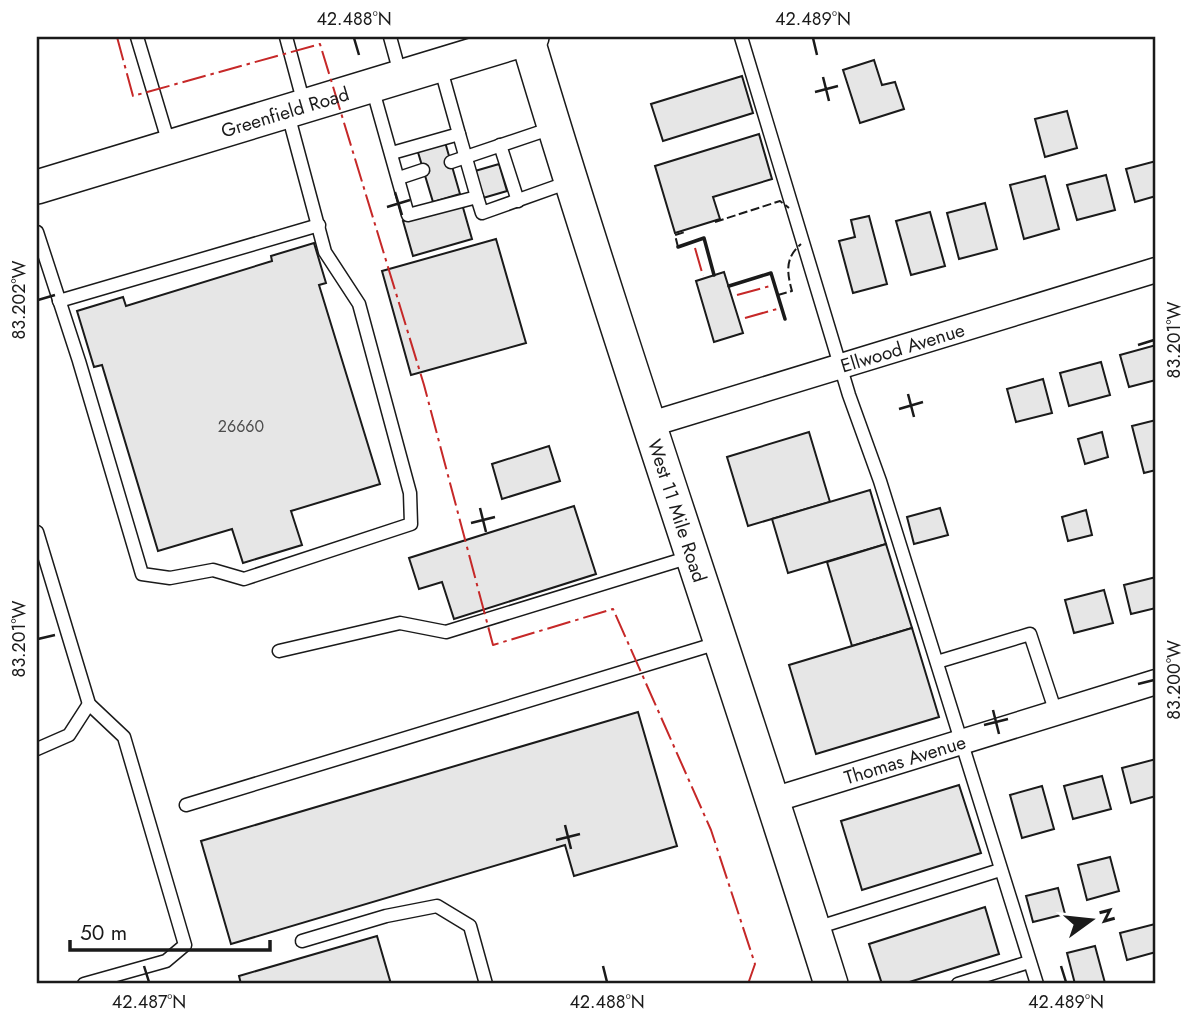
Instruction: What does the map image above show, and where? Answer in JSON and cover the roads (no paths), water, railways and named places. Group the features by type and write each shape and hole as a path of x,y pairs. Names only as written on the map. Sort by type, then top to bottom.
{"main road":[{"name":"Greenfield Road","path":"37,187 529,37"},
{"name":"West 11 Mile Road","path":"529,37 648,425 774,800 831,984"}],"street":[{"name":"Ellwood Avenue","path":"648,425 1156,270"},
{"name":"Thomas Avenue","path":"774,800 1156,682"}],"lane":[{"path":"137,37 170,147"},
{"path":"37,232 142,574 170,578 213,570 244,579 411,524 410,493 359,304 325,252 296,109 286,37"},
{"path":"390,37 387,82 392,153 408,215 477,197"},
{"path":"741,37 841,365 1037,984"},
{"path":"440,66 482,213 571,181"},
{"path":"450,162 555,127"},
{"path":"392,153 459,134"},
{"path":"500,145 518,201"},
{"path":"399,178 424,170"},
{"path":"59,301 319,225"},
{"path":"37,532 89,704 124,737 185,945 166,961 84,984"},
{"path":"279,651 400,623 446,632 691,557"},
{"path":"937,662 1030,634 1056,713"},
{"path":"186,805 722,642"},
{"path":"37,749 69,735 89,704"},
{"path":"813,929 1000,870"},
{"path":"302,941 386,916 437,906 470,926 486,984"},
{"path":"958,984 1029,962"}]}
